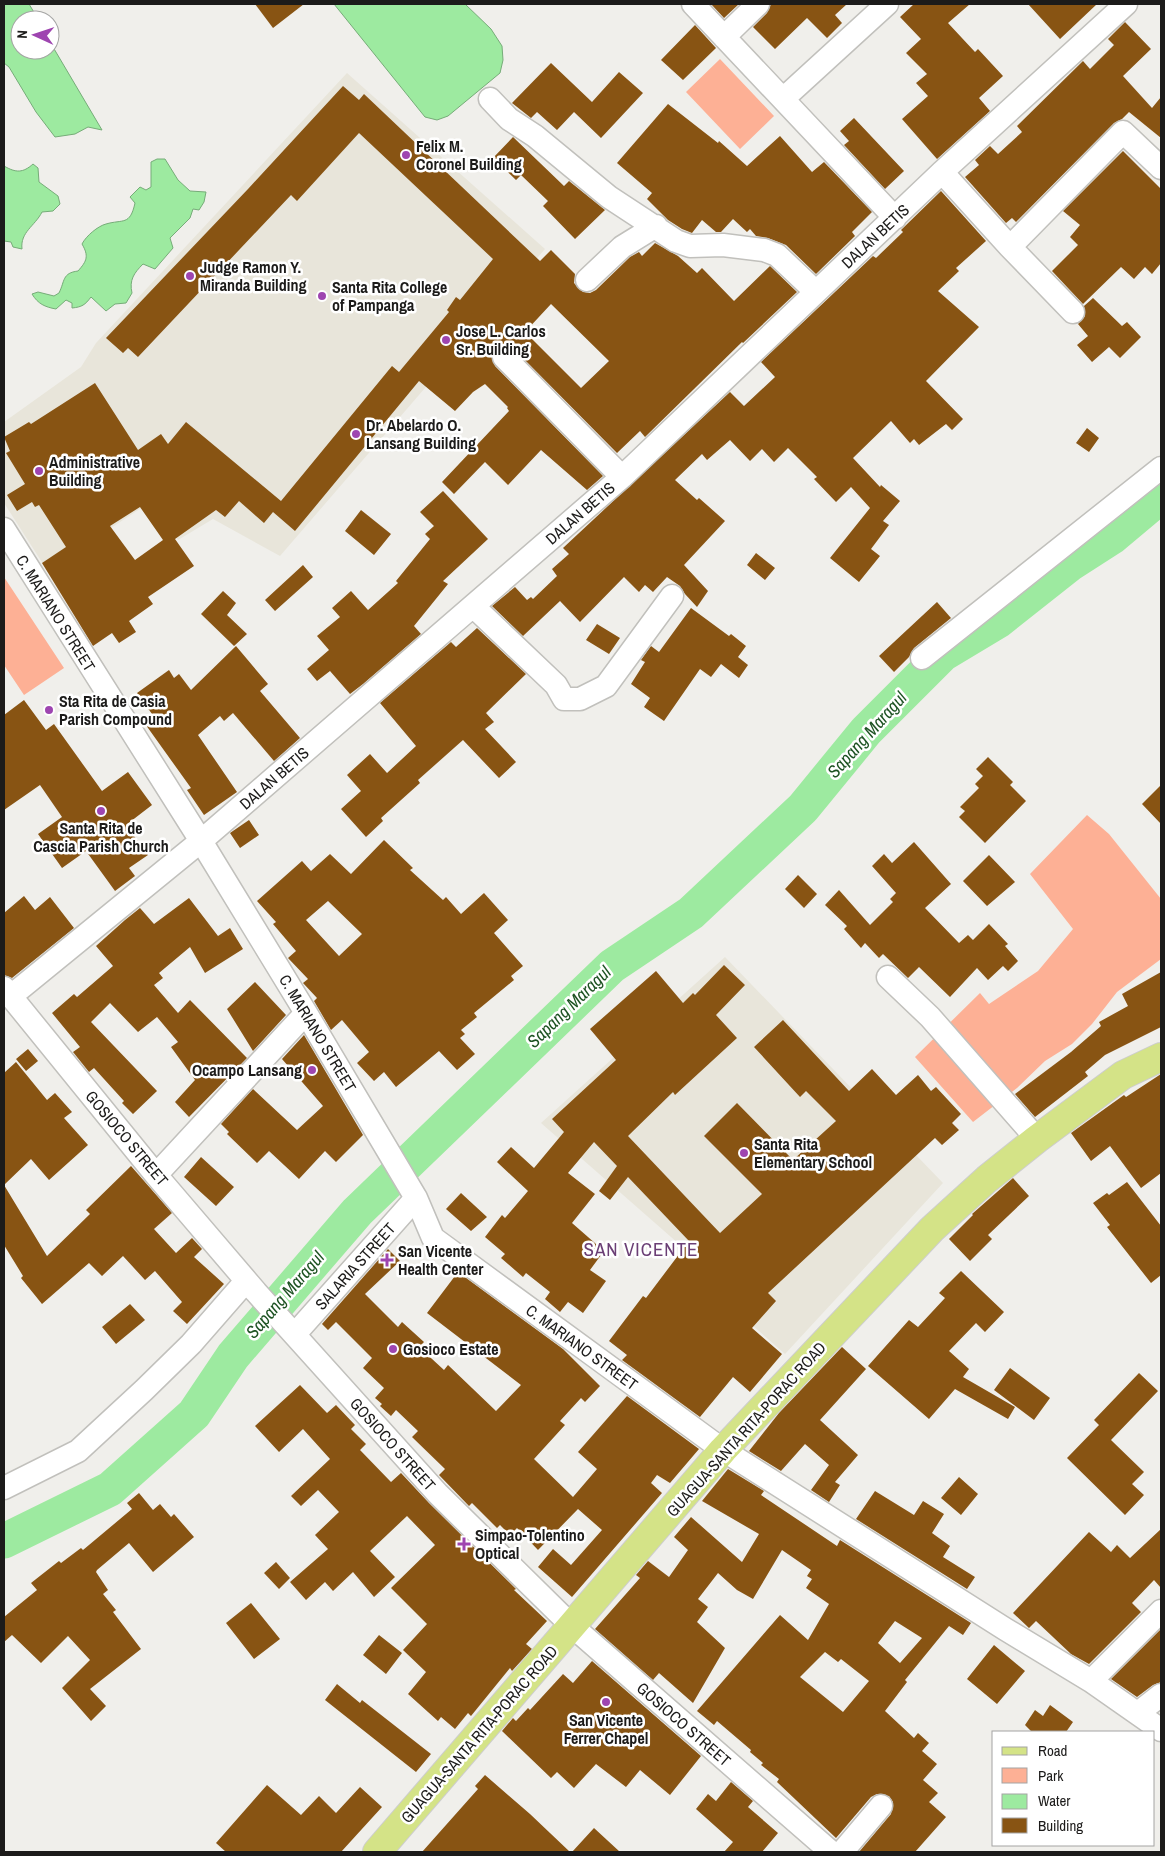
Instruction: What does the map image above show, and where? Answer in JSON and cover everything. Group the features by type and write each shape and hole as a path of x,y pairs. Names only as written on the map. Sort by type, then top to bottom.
{"main road":[{"name":"GUAGUA-SANTA RITA-PORAC ROAD","path":"377,1852 722,1450 932,1229 987,1179 1037,1139 1123,1075 1161,1057"}],"street":[{"path":"693,4 895,218"},
{"path":"724,37 758,4"},
{"path":"783,99 887,4"},
{"name":"DALAN BETIS","path":"7,992 201,841 622,477 942,172 1126,4"},
{"path":"490,99 509,118 535,136 609,197 676,240 690,246 723,245 771,253 792,268 816,292"},
{"path":"1010,247 1123,132 1161,168"},
{"path":"942,172 1010,247 1073,312"},
{"path":"587,280 622,247 656,226"},
{"path":"504,357 622,477"},
{"path":"922,658 1161,468"},
{"name":"C. MARIANO STREET","path":"7,544 201,841 414,1195 433,1238 722,1450 1005,1629 1091,1681 1161,1730"},
{"path":"473,606 556,685 564,699 580,699 606,686 672,596"},
{"path":"888,977 930,1017 1037,1139"},
{"name":"GOSIOCO STREET","path":"7,992 156,1175 251,1286 438,1494 572,1626 831,1852"},
{"path":"156,1175 306,1013"},
{"name":"SALARIA STREET","path":"293,1332 414,1195"},
{"path":"4,1488 78,1451 251,1286"},
{"path":"1091,1681 1161,1611"},
{"path":"1138,1713 1161,1695"},
{"path":"842,1852 882,1806"}],"shaded area":[{"name":"Santa Rita College of Pampanga","path":"347,73 545,249 280,556 213,519 178,540 152,501 47,570 4,503 4,422 81,367 96,343"},
{"name":"Santa Rita Elementary School","path":"725,957 943,1183 785,1354 728,1304 736,1294 541,1123"}],"green space":[{"path":"720,59 774,116 740,149 686,92"},
{"path":"4,577 64,668 24,695 4,665"},
{"path":"1087,815 1109,834 1161,899 1161,959 1117,992 1092,1024 1072,1044 1045,1061 1017,1088 973,1122 915,1057 980,993 989,1004 1038,971 1073,929 1030,874"}],"water":[{"path":"4,4 29,4 33,10 10,10 10,60 60,59 102,130 88,127 75,134 55,137 36,112 9,67 4,63"},
{"path":"334,4 465,4 491,29 502,46 503,60 500,73 448,116 437,120 425,117"},
{"path":"157,159 165,159 178,180 190,191 206,192 204,202 199,210 193,209 190,218 170,238 173,248 155,269 143,264 137,270 132,280 132,293 126,303 115,304 106,311 91,297 83,305 72,308 72,303 66,300 56,309 39,303 32,294 38,292 54,296 59,293 65,278 69,274 78,271 86,258 86,252 82,244 89,235 103,225 125,220 131,215 135,203 130,197 140,187 146,190 151,187 151,162"},
{"path":"33,164 38,168 39,182 58,196 60,204 53,211 42,212 23,238 22,249 13,247 11,242 4,241 4,166 19,171"}],"building":[{"path":"255,4 304,4 273,28"},
{"path":"711,4 739,4 724,18"},
{"path":"771,4 847,4 835,15 842,23 827,38 807,18 775,49 753,27 767,13"},
{"path":"914,4 970,4 948,23 975,52 978,49 1003,76 979,98 990,111 937,159 902,119 928,96 916,83 927,74 906,53 921,39 900,17"},
{"path":"1028,4 1097,4 1060,39"},
{"path":"1125,22 1151,49 1123,76 1152,108 1161,97 1161,138 1129,112 1122,119 1114,123 1016,222 1012,218 1006,223 965,177 979,165 975,160 990,146 998,154 1022,132 1017,126 1083,61 1090,69 1114,45 1108,39"},
{"path":"695,25 716,48 683,80 661,60"},
{"path":"551,63 592,102 619,72 643,93 601,138 574,112 557,130 537,112 531,118 512,103"},
{"path":"343,86 359,100 364,94 540,261 551,250 575,274 574,283 583,292 590,293 596,290 630,257 639,252 642,256 655,243 678,256 697,273 702,268 734,301 770,266 797,292 742,342 645,437 640,431 617,453 513,348 507,344 495,347 491,354 495,366 603,476 587,490 541,450 508,485 485,462 454,494 442,482 509,411 508,407 485,384 473,392 455,411 419,381 295,531 273,512 264,523 239,501 225,517 216,510 175,539 194,566 148,597 153,604 129,621 136,632 119,643 112,633 93,646 42,563 66,547 39,505 35,507 32,502 17,511 7,495 25,484 6,453 10,451 4,437 29,422 31,424 95,383 138,450 161,434 168,444 186,422 281,501 392,366 399,372 449,312 447,310 456,297 460,300 493,259 359,133 297,201 291,195 138,357 128,348 123,353 106,338","holes":["551,304 609,361 581,388 525,332","140,507 163,540 135,560 110,526"]},
{"path":"668,104 718,143 719,141 747,166 780,136 812,172 824,162 872,212 852,232 855,236 816,274 786,245 768,238 756,236 750,229 747,232 733,219 721,232 716,232 702,220 692,233 682,229 668,220 647,199 652,193 617,163"},
{"path":"854,118 904,171 885,189 844,145 849,141 840,131"},
{"path":"513,137 564,186 569,181 605,210 575,239 543,206 548,201 521,175 516,180 493,158"},
{"path":"1123,151 1161,189 1161,263 1152,274 1145,267 1134,279 1121,267 1083,304 1052,271 1078,245 1070,237 1080,225 1063,211"},
{"path":"941,191 986,241 956,268 959,271 938,291 979,327 926,381 963,419 952,430 946,424 919,445 914,439 910,443 891,421 853,458 880,487 881,485 900,501 883,521 889,525 871,549 880,556 859,582 830,558 870,508 851,487 836,502 814,479 817,477 788,448 774,462 762,449 750,461 730,440 707,460 702,454 675,480 697,500 699,498 725,521 684,565 708,591 697,607 680,586 667,577 653,592 645,585 639,592 624,577 580,622 560,601 523,636 492,606 515,587 527,600 531,597 533,599 557,576 552,569 569,554 563,548 730,392 744,406 775,377 761,362 873,256 876,258 903,232 901,230"},
{"path":"1093,298 1122,326 1127,322 1141,337 1120,358 1109,347 1092,362 1077,345 1088,336 1078,324 1085,316 1084,306"},
{"path":"1087,428 1099,438 1089,452 1076,443"},
{"path":"443,491 488,539 443,581 448,584 414,626 421,634 363,684 350,694 330,671 317,681 307,669 329,650 317,636 340,617 332,608 351,591 368,610 398,583 396,581 430,539 425,534 434,526 420,512"},
{"path":"361,510 391,534 374,555 345,531"},
{"path":"756,553 775,568 765,580 747,565"},
{"path":"303,565 313,577 275,611 265,600"},
{"path":"223,591 236,603 227,615 247,634 234,646 201,614"},
{"path":"937,602 951,618 914,648 909,657 894,672 879,656"},
{"path":"691,608 746,646 738,657 748,665 739,678 721,664 711,677 700,669 664,721 644,707 650,698 631,684 645,662 641,660 651,646 659,652"},
{"path":"597,624 620,638 609,654 586,640"},
{"path":"477,628 526,674 486,713 494,722 485,729 516,762 499,778 463,740 418,780 420,783 381,818 383,821 366,837 341,809 361,791 347,775 370,754 387,773 416,746 380,703 451,642 456,647"},
{"path":"236,646 268,684 260,691 300,738 274,761 233,713 224,721 220,716 198,735 237,792 204,815 187,790 191,788 143,721 152,714 137,693 169,670 174,678 179,674 191,690"},
{"name":"Santa Rita de Cascia Parish Church","path":"24,700 46,730 54,724 102,791 128,772 152,805 126,825 148,855 129,868 135,876 115,891 86,851 62,868 38,834 62,817 40,785 4,810 4,715"},
{"path":"988,757 1013,782 1010,785 1026,801 985,843 959,817 965,811 960,807 979,788 975,784 983,776 976,769"},
{"path":"1161,785 1161,824 1142,804"},
{"path":"249,820 259,835 240,848 230,833"},
{"path":"384,840 413,868 410,870 443,900 446,897 461,914 484,893 508,920 494,933 523,966 511,976 514,980 474,1013 477,1017 461,1030 465,1034 460,1038 475,1054 457,1070 439,1051 396,1087 384,1072 374,1081 357,1063 369,1052 342,1020 331,1030 314,1001 317,998 303,983 308,979 288,958 296,951 273,924 276,922 257,901 302,861 311,871 330,854 351,874","holes":["328,901 362,934 339,956 306,920"]},
{"path":"914,842 951,884 925,908 959,943 968,935 973,940 989,924 1008,944 1005,946 1018,961 1008,971 1003,966 988,980 977,968 950,997 919,967 908,978 883,954 879,958 865,943 861,948 844,929 847,926 825,905 839,890 870,925 893,902 890,899 896,893 872,866 884,854 892,863"},
{"path":"989,855 1015,882 987,906 963,881"},
{"path":"798,875 817,894 804,908 785,889"},
{"path":"24,896 35,910 50,897 74,928 12,978 4,975 4,913"},
{"path":"189,898 218,936 230,928 243,949 205,973 190,947 159,973 163,978 154,985 178,1013 190,1000 247,1058 189,1117 175,1102 195,1080 171,1047 178,1042 157,1017 138,1032 110,1003 91,1022 157,1091 133,1114 122,1103 124,1101 94,1068 89,1072 73,1052 80,1047 52,1013 74,994 77,997 113,966 96,946 125,920 140,908 154,924"},
{"path":"724,965 745,985 716,1015 737,1038 675,1095 673,1092 628,1136 720,1233 762,1194 704,1136 737,1103 793,1160 836,1121 806,1091 800,1097 754,1047 783,1020 849,1091 872,1069 896,1095 918,1075 931,1091 936,1087 961,1114 952,1123 959,1130 942,1145 935,1138 768,1293 776,1301 752,1328 782,1354 750,1392 733,1377 700,1417 622,1360 627,1355 609,1341 643,1296 646,1298 689,1241 628,1177 610,1200 599,1191 617,1166 594,1142 568,1173 595,1194 572,1223 604,1251 590,1270 606,1281 583,1313 568,1302 560,1312 545,1299 550,1292 526,1273 523,1277 501,1258 505,1254 485,1237 502,1215 505,1218 528,1191 497,1162 511,1147 534,1168 564,1132 552,1119 616,1060 590,1029 656,971 683,1003 693,993 695,995"},
{"path":"1161,972 1161,1027 1105,1055 1085,1072 1088,1076 1035,1117 1015,1094 1071,1052 1101,1026 1099,1022 1128,1006 1122,994"},
{"path":"255,982 286,1015 253,1051 227,1009"},
{"path":"304,1035 363,1135 336,1162 325,1151 299,1179 269,1151 257,1163 227,1134 229,1132 221,1124 253,1089 297,1130 323,1106 282,1059"},
{"path":"28,1049 38,1061 26,1071 16,1059"},
{"path":"16,1062 47,1100 55,1093 72,1112 64,1118 88,1145 49,1180 31,1159 4,1185 4,1073"},
{"path":"1161,1074 1161,1173 1141,1188 1110,1146 1091,1161 1071,1133 1124,1095 1126,1097"},
{"path":"201,1157 234,1187 216,1206 184,1177"},
{"path":"131,1166 172,1213 154,1229 176,1253 192,1238 202,1249 194,1257 224,1284 187,1324 173,1311 182,1302 155,1271 145,1280 123,1256 102,1276 89,1263 42,1304 21,1278 23,1276 4,1245 4,1185 47,1256 90,1214 86,1210"},
{"path":"1013,1178 1029,1196 988,1235 992,1239 970,1261 949,1239 972,1214"},
{"path":"1127,1182 1161,1226 1161,1275 1151,1283 1107,1227 1110,1225 1093,1203 1107,1193 1109,1195"},
{"path":"461,1193 487,1217 471,1231 446,1209"},
{"path":"388,1249 400,1261 365,1294 398,1327 402,1322 424,1342 419,1347 444,1370 448,1365 496,1411 521,1385 427,1313 458,1272 563,1349 600,1386 585,1402 581,1398 560,1421 565,1425 534,1459 573,1497 597,1469 578,1452 627,1396 699,1449 670,1483 657,1475 651,1483 662,1493 572,1597 538,1567 553,1549 571,1565 602,1530 578,1509 538,1550 517,1528 510,1535 500,1525 497,1528 472,1503 469,1506 439,1475 445,1469 412,1437 418,1431 396,1410 391,1416 380,1406 382,1404 375,1398 384,1388 363,1368 372,1358 336,1322 328,1330 322,1324"},
{"path":"961,1271 1004,1312 985,1332 976,1323 949,1351 969,1369 963,1377 1015,1407 1008,1419 955,1389 929,1419 868,1366 909,1320 918,1327 945,1298 939,1293"},
{"path":"130,1304 145,1320 116,1344 102,1327"},
{"path":"842,1347 866,1369 820,1420 858,1455 835,1482 840,1485 829,1502 811,1490 829,1465 805,1444 781,1471 749,1451 779,1413"},
{"path":"1010,1368 1050,1398 1034,1420 994,1390"},
{"path":"1139,1373 1158,1391 1111,1440 1144,1472 1132,1484 1144,1495 1125,1515 1067,1458 1099,1425 1094,1420"},
{"path":"300,1385 327,1413 336,1405 355,1425 351,1429 366,1444 360,1450 391,1482 401,1473 516,1589 514,1590 547,1621 526,1644 532,1649 512,1671 510,1668 471,1716 468,1713 455,1729 441,1717 438,1721 408,1694 426,1672 403,1650 427,1624 391,1588 435,1545 407,1516 370,1551 395,1577 374,1597 353,1572 333,1591 325,1582 306,1600 290,1582 328,1549 315,1535 339,1512 318,1490 301,1506 291,1496 330,1459 303,1429 279,1452 255,1426"},
{"path":"728,1469 764,1491 761,1495 837,1546 840,1540 971,1623 963,1635 949,1626 905,1680 907,1682 885,1711 914,1738 918,1733 929,1743 922,1751 937,1764 923,1780 938,1793 929,1802 946,1817 915,1852 859,1852 891,1814 893,1802 889,1796 877,1794 871,1797 836,1838 777,1782 779,1779 761,1765 763,1763 750,1752 751,1750 717,1721 714,1725 697,1711 780,1615 808,1640 829,1604 806,1588 812,1579 807,1576 811,1570 782,1550 753,1599 737,1590 718,1573 698,1599 708,1607 697,1622 725,1648 693,1703 659,1673 653,1680 595,1629 640,1578 636,1575 648,1561 669,1577 688,1550 674,1537 691,1517 742,1562 759,1534 702,1501","holes":["895,1621 922,1638 900,1663 878,1643","825,1652 838,1662 841,1659 869,1681 843,1712 800,1677"]},
{"path":"959,1477 978,1494 961,1515 941,1498"},
{"path":"875,1491 914,1515 923,1501 944,1514 932,1533 950,1546 943,1557 975,1577 967,1589 856,1519"},
{"path":"139,1493 153,1510 160,1504 171,1517 174,1514 194,1537 153,1572 129,1543 97,1570 96,1572 108,1590 103,1594 116,1610 113,1612 141,1649 90,1689 106,1706 91,1721 62,1688 90,1660 68,1636 41,1663 12,1635 4,1642 4,1617 37,1590 31,1583 59,1561 61,1563 81,1548 83,1550 132,1509 127,1503"},
{"path":"1161,1529 1161,1588 1154,1580 1132,1603 1141,1612 1089,1664 1071,1654 1036,1621 1029,1628 1013,1613 1089,1532 1111,1552 1117,1545 1130,1558"},
{"path":"276,1562 290,1578 279,1589 264,1573"},
{"path":"251,1603 280,1639 254,1659 226,1623"},
{"path":"1161,1629 1161,1682 1153,1685 1137,1697 1111,1679"},
{"path":"379,1635 402,1653 386,1674 363,1655"},
{"path":"994,1645 1025,1671 997,1704 967,1679"},
{"path":"592,1661 701,1756 670,1795 640,1770 626,1787 596,1764 574,1788 557,1772 551,1778 502,1731 513,1718 516,1721 528,1708 530,1710 563,1674 573,1683"},
{"path":"337,1684 360,1703 362,1700 431,1754 416,1772 325,1700"},
{"path":"1050,1705 1073,1722 1067,1731 1031,1731 1025,1725 1035,1710 1043,1716"},
{"path":"485,1775 570,1852 422,1852 478,1789 475,1786"},
{"path":"731,1782 753,1801 748,1807 778,1833 762,1852 724,1852 733,1842 696,1809 708,1794 716,1801"},
{"path":"267,1785 301,1815 319,1796 336,1813 360,1787 382,1807 341,1852 226,1852 216,1843"},
{"path":"594,1828 620,1852 572,1852"}],"waterway":[{"name":"Sapang Maragul","path":"4,1541 110,1489 194,1414 233,1356 357,1212 612,966 691,913 803,808 866,731 943,654 998,621 1070,564 1112,537 1161,496"}],"place":[{"name":"Felix M. Coronel Building","path":"406,155"},
{"name":"Judge Ramon Y. Miranda Building","path":"190,276"},
{"name":"Santa Rita College of Pampanga","path":"322,296"},
{"name":"Jose L. Carlos Sr. Building","path":"446,340"},
{"name":"Dr. Abelardo O. Lansang Building","path":"356,434"},
{"name":"Administrative Building","path":"39,471"},
{"name":"Sta Rita de Casia Parish Compound","path":"49,710"},
{"name":"Santa Rita de Cascia Parish Church","path":"101,811"},
{"name":"Ocampo Lansang","path":"312,1070"},
{"name":"Santa Rita Elementary School","path":"744,1153"},
{"name":"San Vicente Health Center","path":"387,1260"},
{"name":"Gosioco Estate","path":"393,1349"},
{"name":"Simpao-Tolentino Optical","path":"464,1544"},
{"name":"San Vicente Ferrer Chapel","path":"606,1702"}],"district":[{"name":"SAN VICENTE","path":"641,1249"}]}
